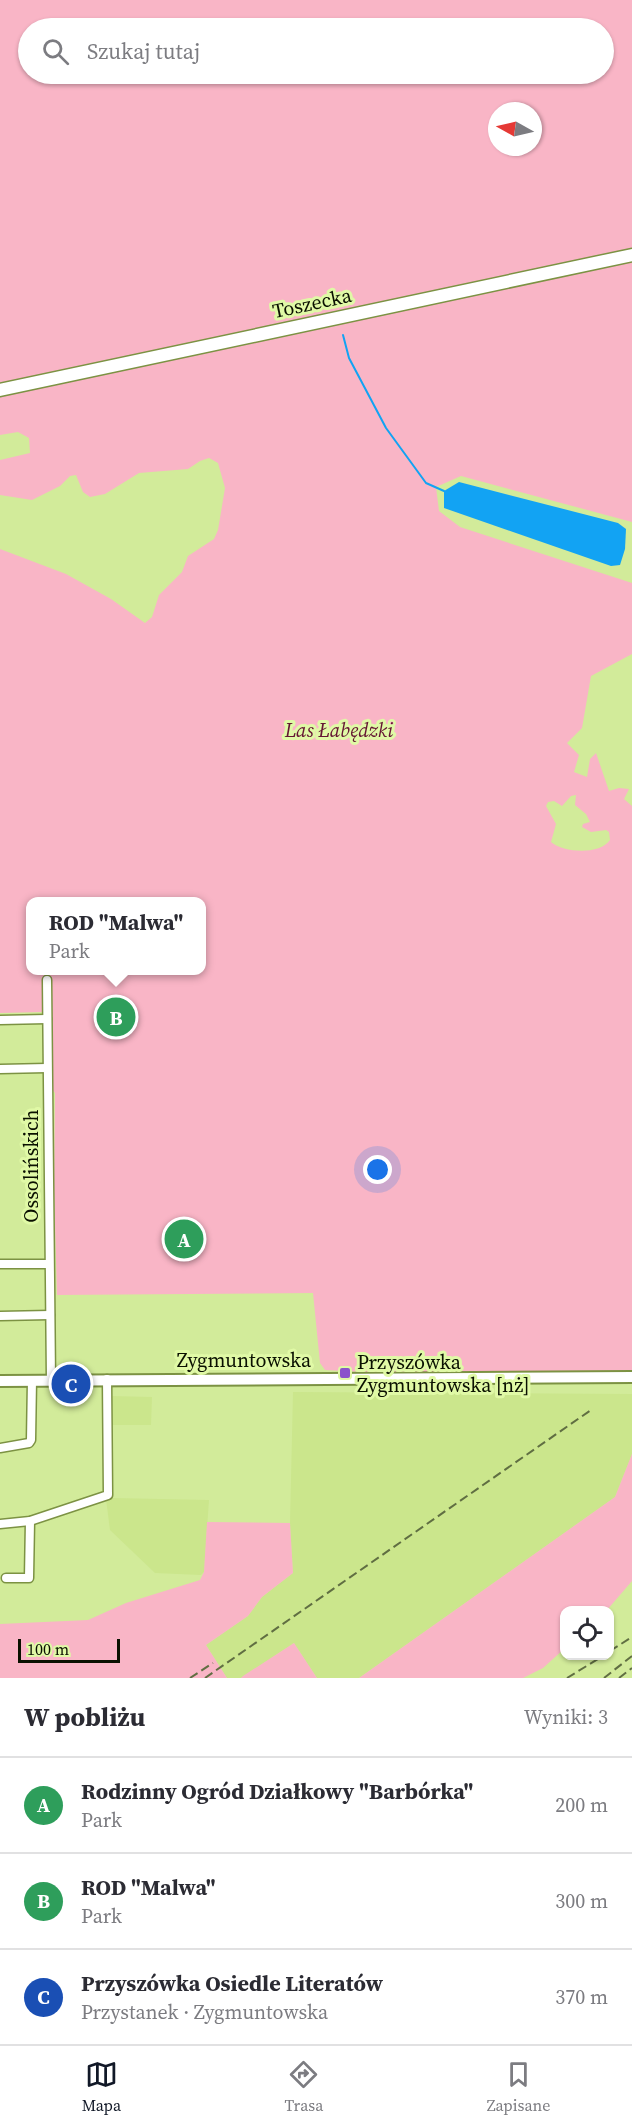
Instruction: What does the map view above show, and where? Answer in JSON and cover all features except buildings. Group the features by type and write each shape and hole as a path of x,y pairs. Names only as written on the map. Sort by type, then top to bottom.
{"main road":[{"name":"Toszecka","path":"0,390 632,255"}],"street":[{"name":"Ossolińskich","path":"47,980 51,1380"},
{"path":"0,1020 47,1019"},
{"path":"0,1069 47,1068"},
{"path":"0,1264 49,1264"},
{"path":"0,1316 50,1315"},
{"name":"Zygmuntowska","path":"0,1381 632,1377"},
{"path":"0,1524 30,1521 108,1495 107,1379"},
{"path":"0,1448 29,1443 31,1440 32,1380"},
{"path":"6,1578 28,1578 30,1521"}],"shaded area":[{"path":"293,1392 632,1394 632,1454 615,1497 359,1678 317,1678 294,1643 241,1678 227,1678 206,1645 248,1616 262,1597 293,1573 290,1523"},
{"path":"111,1396 152,1397 151,1425 112,1425"},
{"path":"106,1499 209,1500 204,1572 201,1575 155,1573 110,1530"}],"green space":[{"name":"Las Łabędzki","path":"0,0 632,0 632,522 461,476 436,487 439,511 460,527 632,583 632,654 591,676 582,728 567,743 579,755 574,772 587,777 590,759 596,753 609,791 619,788 629,789 624,799 632,806 632,1371 381,1373 325,1370 320,1363 313,1293 57,1295 54,1188 55,1093 51,1088 49,975 206,975 206,897 26,897 26,975 49,975 44,1012 0,1013 0,549 66,574 111,599 145,623 152,617 159,595 182,572 188,556 214,539 218,530 225,488 218,463 209,458 188,469 139,473 105,494 90,497 83,492 76,475 70,476 60,486 32,500 0,495 0,460 30,453 29,438 18,432 0,435","holes":["576,795 575,805 586,814 590,822 583,824 582,827 591,832 606,830 609,832 610,840 605,845 582,851 557,846 551,842 556,824 546,806 548,802 554,801 562,806 571,796"]},
{"path":"632,1454 632,1581 610,1606 560,1606 560,1653 543,1668 523,1678 359,1678 615,1497"},
{"path":"207,1522 290,1523 293,1573 262,1597 248,1616 206,1645 227,1678 0,1678 0,1624 88,1620 126,1603 200,1580 204,1572"},
{"path":"294,1643 317,1678 241,1678 243,1676"}],"water":[{"path":"459,482 618,523 626,529 625,549 620,565 611,566 444,508 444,491"}],"waterway":[{"path":"343,335 349,358 386,428 426,483 444,491"}],"railway":[{"path":"205,1678 591,1410"},
{"path":"614,1648 632,1637"},
{"path":"604,1678 632,1656"},
{"path":"567,1678 596,1660"},
{"path":"190,1678 213,1663"},
{"path":"619,1678 632,1668"}],"place":[{"name":"ROD \"Malwa\"","path":"116,1017"},
{"name":"Rodzinny Ogród Działkowy \"Barbórka\"","path":"184,1239"},
{"name":"Przyszówka Zygmuntowska [nż]","path":"345,1373"},
{"name":"Przyszówka Osiedle Literatów","path":"71,1384"}]}
